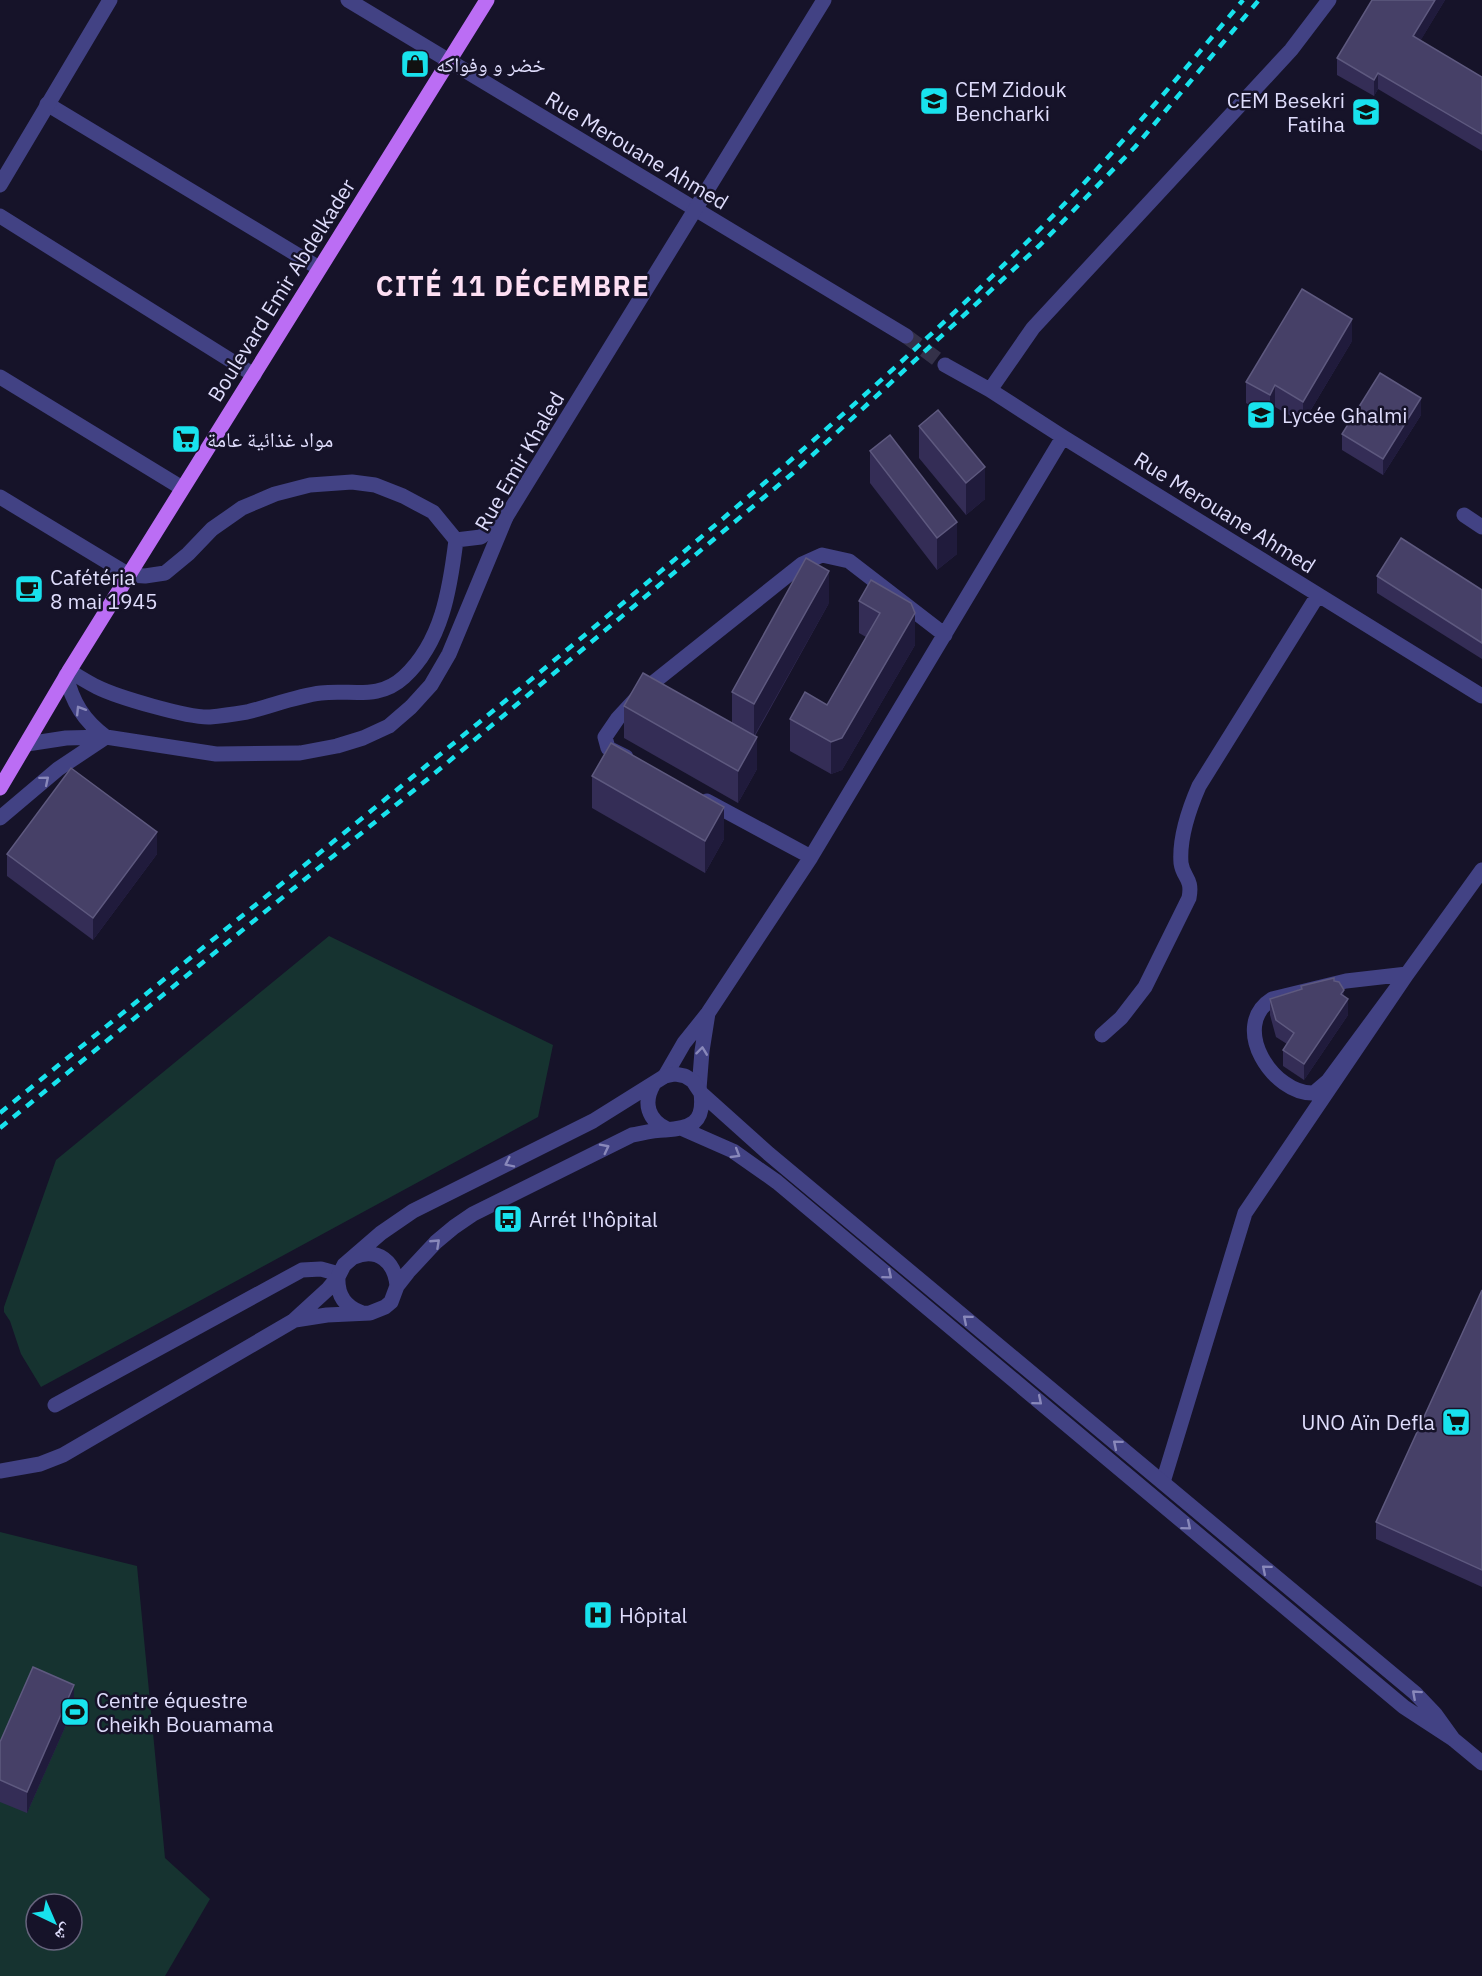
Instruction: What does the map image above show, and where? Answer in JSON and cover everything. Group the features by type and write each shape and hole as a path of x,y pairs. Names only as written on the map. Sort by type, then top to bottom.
{"main road":[{"name":"Boulevard Emir Abdelkader","path":"0,788 182,488 487,0"}],"street":[{"path":"93,29 102,0"},
{"path":"0,185 110,0"},
{"name":"Rue Merouane Ahmed","path":"348,0 906,336"},
{"name":"Rue Emir Khaled","path":"27,744 66,738 106,737 216,754 300,753 337,746 363,738 389,726 431,686 449,654 506,517 824,0"},
{"path":"990,390 1033,328 1291,50 1329,0"},
{"path":"47,104 319,268"},
{"path":"0,216 254,375"},
{"name":"Rue Merouane Ahmed","path":"945,365 990,390 1063,438 1482,696"},
{"path":"0,377 182,488"},
{"path":"668,1129 652,1119 648,1111 647,1102 659,1080 708,1013 811,857 1063,438"},
{"path":"0,497 129,575 145,576 165,573 213,529 242,508 275,494 310,485 352,482 375,485 403,496 433,512 456,540 451,584 434,634 421,658 402,679 383,690 363,694 342,691 320,693 245,712 209,717 177,712 107,690 68,673 69,690 83,717 106,737 58,769 0,818"},
{"path":"1464,515 1482,527"},
{"path":"456,540 481,537 506,517"},
{"path":"641,765 608,748 605,737 618,718 644,690 802,564 822,555 849,561 945,635"},
{"path":"1102,1035 1121,1018 1146,987 1189,898 1190,884 1181,865 1181,850 1190,811 1199,786 1318,595"},
{"path":"692,792 811,857"},
{"path":"1407,974 1346,981 1272,999 1264,1004 1254,1020 1255,1039 1269,1069 1286,1085 1298,1091 1314,1093 1328,1081 1407,974 1482,870"},
{"path":"1163,1482 1245,1212 1407,974"},
{"path":"683,1129 700,1115 703,1104 700,1091 702,1051 708,1013"},
{"path":"0,1471 40,1464 63,1455 293,1321 317,1300 351,1258 413,1211 572,1132 659,1080 675,1074 693,1081 700,1091 769,1154 1415,1693 1435,1714 1453,1739"},
{"path":"293,1321 327,1315 370,1313 385,1307 419,1259 436,1242 473,1214 632,1136 668,1129 683,1129 733,1151 777,1182 1404,1707 1453,1739 1482,1763"},
{"path":"351,1258 373,1253 383,1257 392,1265 398,1286"},
{"path":"55,1405 302,1269 321,1269 339,1275"},
{"path":"339,1275 338,1286 345,1303 360,1312"}],"green space":[{"path":"329,936 553,1045 538,1117 41,1387 21,1354 4,1307 56,1160"},
{"name":"Centre équestre Cheikh Bouamama","path":"0,1532 137,1566 165,1858 210,1899 165,1976 0,1976"}],"building":[{"path":"1372,0 1435,0 1413,36 1482,77 1482,134 1378,73 1374,80 1337,58"},
{"path":"1302,289 1352,319 1303,402 1275,385 1270,395 1246,382"},
{"path":"1380,373 1421,398 1383,459 1342,434"},
{"path":"938,410 985,467 966,483 919,426"},
{"path":"890,435 957,522 937,538 870,451"},
{"path":"1401,538 1482,590 1482,643 1377,576"},
{"path":"806,558 829,571 754,704 732,692"},
{"path":"871,580 911,603 915,613 842,738 831,742 790,719 805,692 827,705 880,613 859,601"},
{"path":"643,673 757,737 738,771 624,706"},
{"path":"611,743 724,807 705,841 592,776"},
{"path":"71,768 157,832 93,918 7,854"},
{"path":"1334,978 1334,981 1339,982 1344,990 1341,994 1348,999 1304,1064 1283,1050 1294,1033 1276,1020 1270,999 1302,989 1301,986"},
{"name":"UNO Aïn Defla","path":"1482,1290 1482,1570 1376,1522"},
{"path":"33,1667 74,1685 27,1792 0,1780 0,1742"}],"tunnel":[{"path":"906,336 945,365"}],"railway":[{"path":"0,1113 592,629 758,489 867,393 973,295 1054,215 1137,125 1243,0"},
{"path":"0,1128 429,778 793,473 1040,245 1135,147 1259,0"}],"place":[{"name":"خضر و وفواكه","path":"415,64"},
{"name":"CEM Zidouk Bencharki","path":"934,101"},
{"name":"CEM Besekri Fatiha","path":"1366,112"},
{"name":"Lycée Ghalmi","path":"1261,415"},
{"name":"مواد غذائية عامة","path":"186,439"},
{"name":"Cafétéria 8 mai 1945","path":"29,589"},
{"name":"Arrét l'hôpital","path":"508,1219"},
{"name":"UNO Aïn Defla","path":"1456,1422"},
{"name":"Hôpital","path":"598,1615"},
{"name":"Centre équestre Cheikh Bouamama","path":"75,1712"}],"district":[{"name":"CITÉ 11 DÉCEMBRE","path":"513,285"}]}
